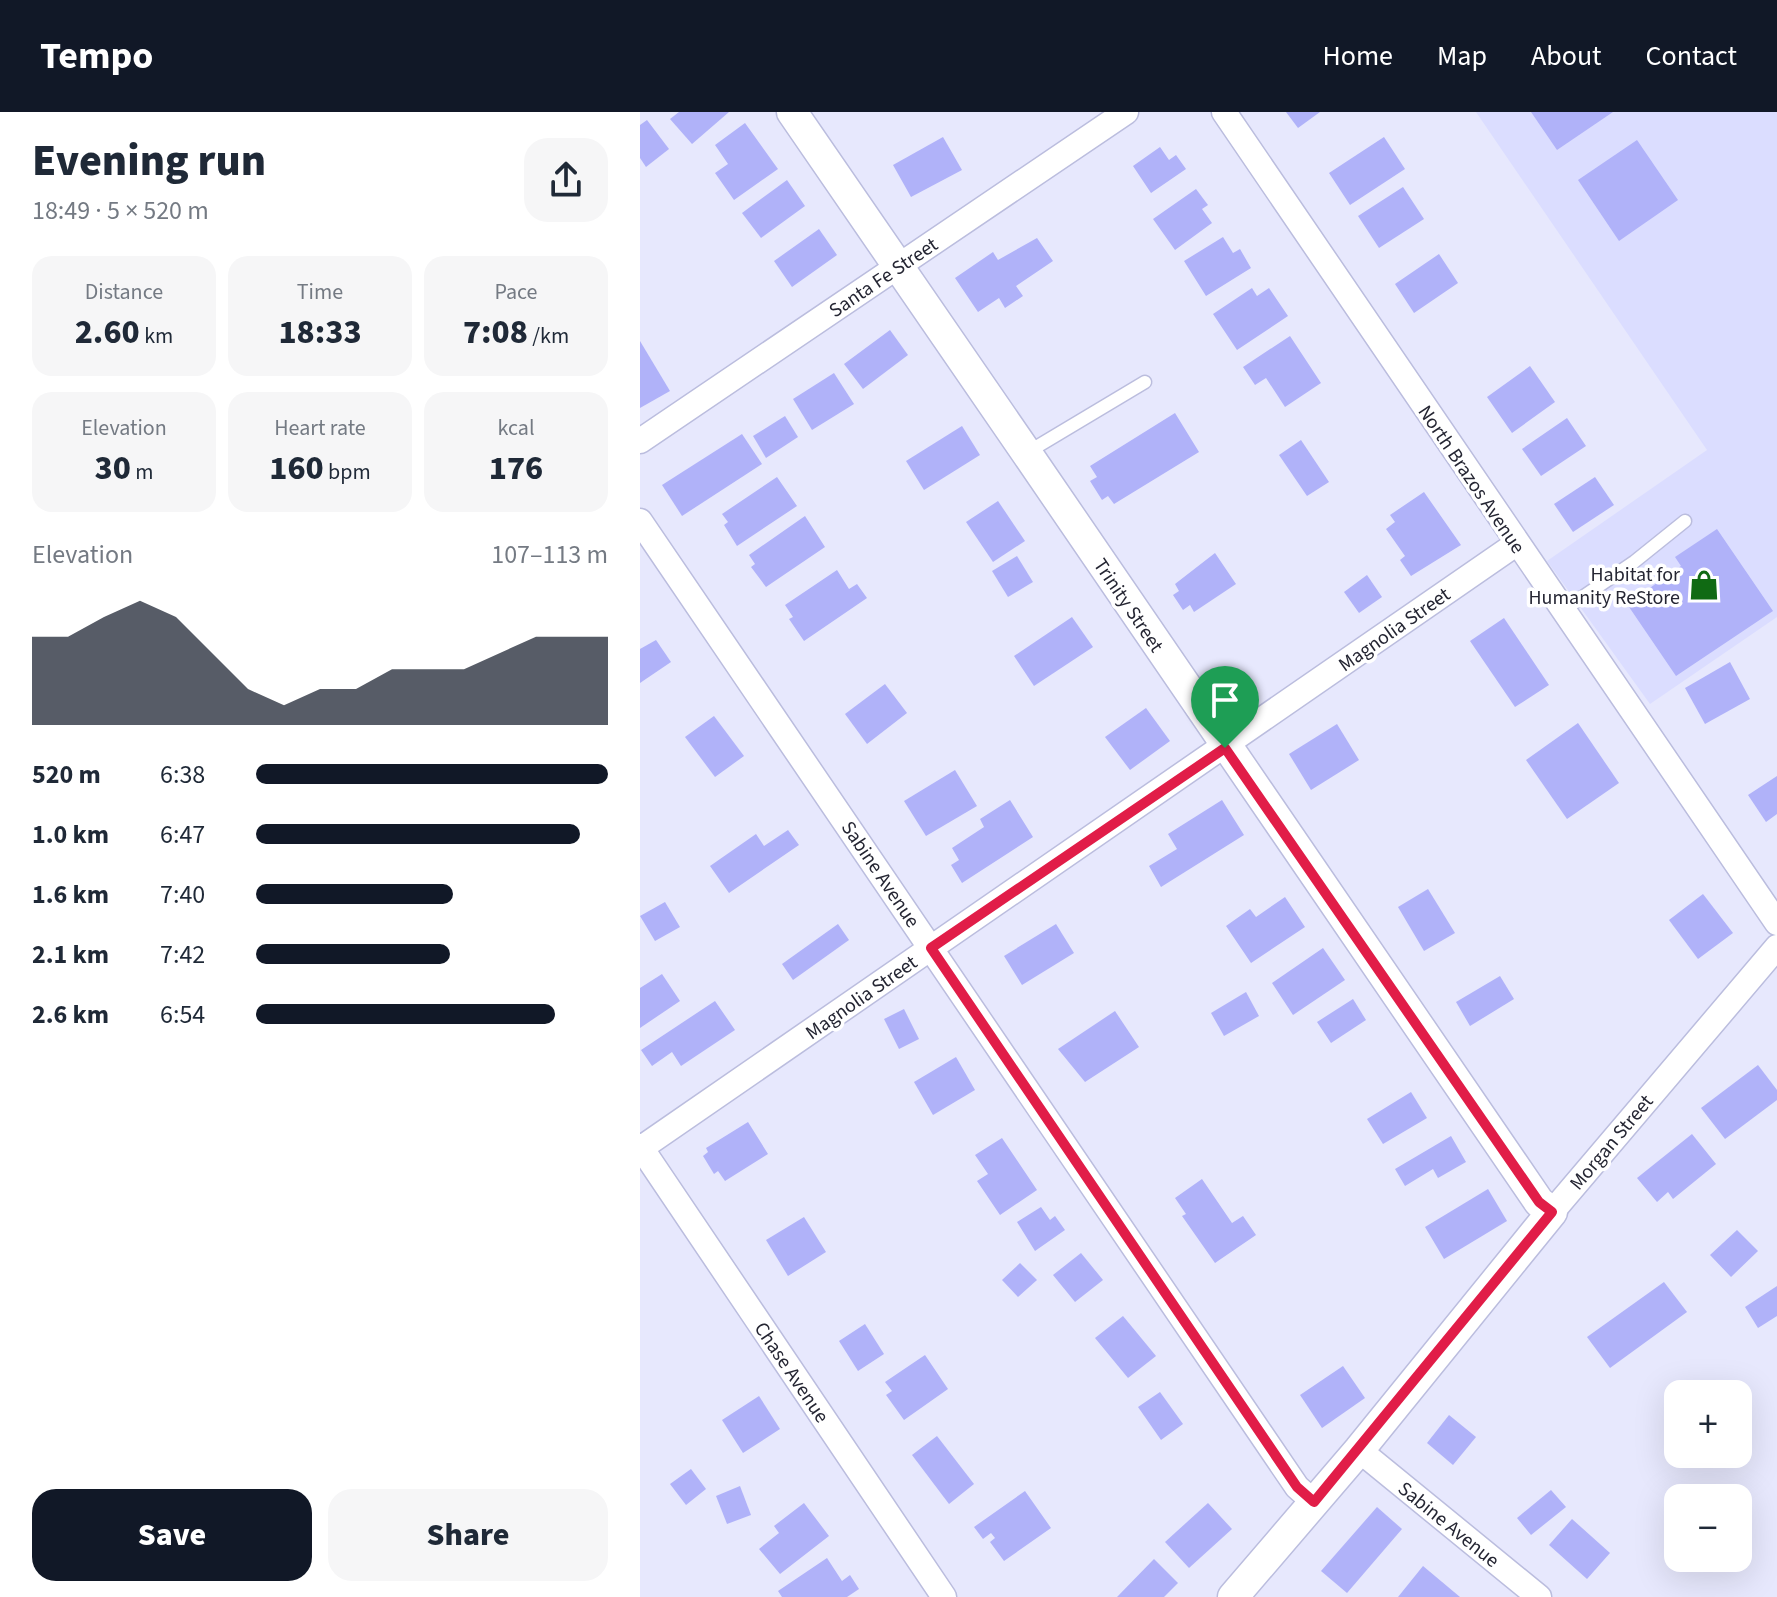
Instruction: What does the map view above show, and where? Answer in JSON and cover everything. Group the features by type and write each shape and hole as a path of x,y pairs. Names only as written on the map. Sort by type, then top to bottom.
{"street":[{"name":"Trinity Street","path":"792,112 1027,452 1225,748 1539,1202 1552,1212"},
{"name":"Santa Fe Street","path":"640,441 1126,112"},
{"name":"North Brazos Avenue","path":"1224,112 1777,923"},
{"name":"Sabine Avenue","path":"640,521 1297,1487 1314,1502"},
{"name":"Magnolia Street","path":"640,1148 1225,748 1516,544"},
{"name":"Morgan Street","path":"1233,1597 1359,1450 1552,1212 1777,947"},
{"name":"Chase Avenue","path":"640,1148 944,1597"},
{"name":"Sabine Avenue","path":"1359,1450 1539,1597"}],"lane":[{"path":"1027,452 1145,382"},
{"path":"1562,611 1634,562 1685,521"}],"shaded area":[{"path":"1476,112 1777,112 1777,617 1650,704 1547,561 1707,450"}],"building":[{"path":"679,112 729,112 692,144 670,119"},
{"path":"1286,112 1320,112 1298,128"},
{"path":"1531,112 1613,112 1557,150"},
{"path":"647,120 669,149 646,167 640,158 640,125"},
{"path":"745,123 778,169 734,200 715,173 728,164 715,145"},
{"path":"943,137 962,170 911,197 893,165"},
{"path":"1384,137 1405,169 1350,205 1329,173"},
{"path":"1637,140 1678,200 1619,241 1578,180"},
{"path":"1160,147 1169,160 1176,155 1186,169 1151,193 1133,166"},
{"path":"787,180 805,206 761,238 742,213"},
{"path":"1403,187 1424,219 1379,248 1358,216"},
{"path":"1196,189 1208,205 1202,209 1212,223 1175,250 1153,219"},
{"path":"819,229 837,255 792,287 774,261"},
{"path":"1223,237 1233,253 1240,249 1251,268 1206,296 1184,261"},
{"path":"1037,238 1053,261 1016,286 1023,296 1005,308 999,298 978,312 955,278 993,252 998,260"},
{"path":"1439,254 1458,283 1414,313 1395,284"},
{"path":"1252,288 1257,296 1269,288 1288,316 1237,350 1213,314"},
{"path":"890,330 908,355 863,389 844,364"},
{"path":"1290,336 1321,383 1285,407 1266,378 1255,385 1243,367"},
{"path":"640,341 670,391 640,408"},
{"path":"1530,366 1555,402 1512,433 1487,397"},
{"path":"834,373 854,404 812,430 793,399"},
{"path":"1175,413 1199,452 1114,504 1108,496 1102,500 1090,481 1097,477 1090,466"},
{"path":"785,416 798,437 766,458 753,436"},
{"path":"1567,418 1586,446 1541,476 1522,449"},
{"path":"962,426 980,455 924,490 906,461"},
{"path":"742,434 762,464 682,516 662,485"},
{"path":"1301,440 1329,482 1307,496 1279,455"},
{"path":"777,477 797,506 737,546 724,525 728,522 722,514"},
{"path":"1595,477 1614,505 1573,532 1554,504"},
{"path":"1424,492 1461,545 1411,576 1400,560 1405,556 1386,529 1395,522 1390,515"},
{"path":"998,501 1025,541 993,562 966,522"},
{"path":"805,516 825,547 766,587 751,567 755,564 749,555"},
{"name":"Habitat for Humanity ReStore","path":"1717,529 1773,611 1676,676 1627,604 1681,566 1675,557"},
{"path":"1215,553 1236,584 1194,612 1190,605 1183,610 1173,595 1179,591 1175,584"},
{"path":"1017,556 1033,582 1008,597 992,571"},
{"path":"837,570 849,589 857,584 867,598 804,641 789,619 793,617 785,605"},
{"path":"1367,575 1382,597 1359,613 1344,592"},
{"path":"1072,617 1093,647 1034,686 1014,656"},
{"path":"1504,618 1549,685 1515,707 1470,641"},
{"path":"656,640 671,662 640,683 640,649"},
{"path":"1730,662 1750,699 1705,724 1685,688"},
{"path":"885,684 907,713 867,744 845,714"},
{"path":"1146,708 1170,741 1130,770 1105,737"},
{"path":"714,716 744,756 715,777 685,737"},
{"path":"1578,723 1619,783 1567,819 1526,760"},
{"path":"1337,724 1359,760 1311,790 1289,754"},
{"path":"955,770 977,806 926,836 904,801"},
{"path":"1777,776 1777,814 1766,822 1748,795"},
{"path":"1010,800 1033,837 962,883 951,865 959,860 952,848 984,827 980,819"},
{"path":"1222,800 1244,835 1161,887 1149,866 1177,849 1168,834"},
{"path":"788,830 799,845 729,893 710,866 756,834 764,846"},
{"path":"1428,889 1455,933 1424,951 1398,907"},
{"path":"1703,894 1733,933 1698,959 1669,920"},
{"path":"1285,897 1305,927 1251,963 1226,926 1250,909 1256,917"},
{"path":"665,902 680,927 655,941 640,916"},
{"path":"838,924 849,940 793,980 782,964"},
{"path":"1056,924 1074,953 1022,985 1004,956"},
{"path":"1323,948 1345,980 1293,1015 1272,983"},
{"path":"662,974 680,1001 640,1028 640,988"},
{"path":"1500,976 1514,999 1470,1026 1456,1002"},
{"path":"1246,992 1259,1016 1224,1036 1211,1013"},
{"path":"1353,999 1366,1020 1331,1043 1317,1022"},
{"path":"715,1001 735,1030 681,1066 672,1052 652,1066 641,1050"},
{"path":"904,1009 919,1039 899,1049 884,1019"},
{"path":"1115,1011 1139,1047 1085,1082 1058,1049"},
{"path":"956,1057 975,1090 933,1115 914,1082"},
{"path":"1758,1065 1777,1090 1777,1100 1725,1139 1701,1108"},
{"path":"1411,1092 1427,1118 1383,1144 1367,1119"},
{"path":"748,1122 768,1154 725,1181 718,1171 714,1174 703,1156 708,1152 706,1148"},
{"path":"1692,1134 1716,1164 1673,1199 1668,1192 1657,1202 1637,1178"},
{"path":"1451,1136 1466,1162 1438,1178 1433,1169 1405,1186 1395,1169"},
{"path":"1002,1138 1037,1190 1000,1215 977,1181 988,1174 975,1155"},
{"path":"1202,1179 1232,1223 1243,1216 1256,1235 1215,1263 1182,1216 1186,1214 1175,1198"},
{"path":"1488,1189 1507,1221 1444,1259 1425,1227"},
{"path":"1041,1207 1050,1220 1055,1216 1065,1230 1035,1251 1017,1222"},
{"path":"804,1217 826,1252 788,1276 766,1240"},
{"path":"1737,1230 1758,1251 1731,1277 1710,1255"},
{"path":"1081,1253 1103,1280 1075,1302 1053,1275"},
{"path":"1020,1263 1037,1280 1018,1297 1002,1280"},
{"path":"1664,1282 1687,1312 1610,1368 1587,1337"},
{"path":"1777,1286 1777,1316 1758,1328 1745,1307"},
{"path":"1123,1316 1156,1356 1128,1378 1095,1338"},
{"path":"865,1324 884,1354 858,1371 839,1341"},
{"path":"925,1355 948,1389 904,1420 886,1395 892,1391 885,1382"},
{"path":"1343,1366 1365,1398 1322,1428 1300,1395"},
{"path":"1160,1392 1183,1424 1161,1440 1138,1407"},
{"path":"759,1396 780,1429 743,1453 722,1420"},
{"path":"1449,1415 1476,1437 1453,1465 1427,1443"},
{"path":"937,1436 974,1484 949,1504 912,1455"},
{"path":"691,1469 706,1489 686,1505 670,1484"},
{"path":"740,1486 751,1515 727,1524 716,1496"},
{"path":"1551,1490 1566,1507 1531,1535 1517,1518"},
{"path":"1025,1491 1051,1528 1004,1561 990,1542 995,1538 991,1533 983,1539 974,1527"},
{"path":"804,1503 829,1536 780,1574 759,1549 779,1533 774,1526"},
{"path":"1208,1503 1232,1529 1189,1568 1165,1542"},
{"path":"1377,1507 1402,1529 1347,1593 1321,1571"},
{"path":"1572,1519 1610,1553 1587,1579 1549,1545"},
{"path":"827,1558 842,1581 850,1575 859,1589 847,1597 782,1597 778,1591"},
{"path":"1154,1559 1178,1583 1164,1597 1117,1597"},
{"path":"1423,1566 1460,1597 1398,1597"}],"place":[{"name":"Habitat for Humanity ReStore","path":"1704,585"}],"route":[{"path":"1225,748 1539,1202 1552,1212 1314,1502 1297,1487 931,948 1225,748"}]}
